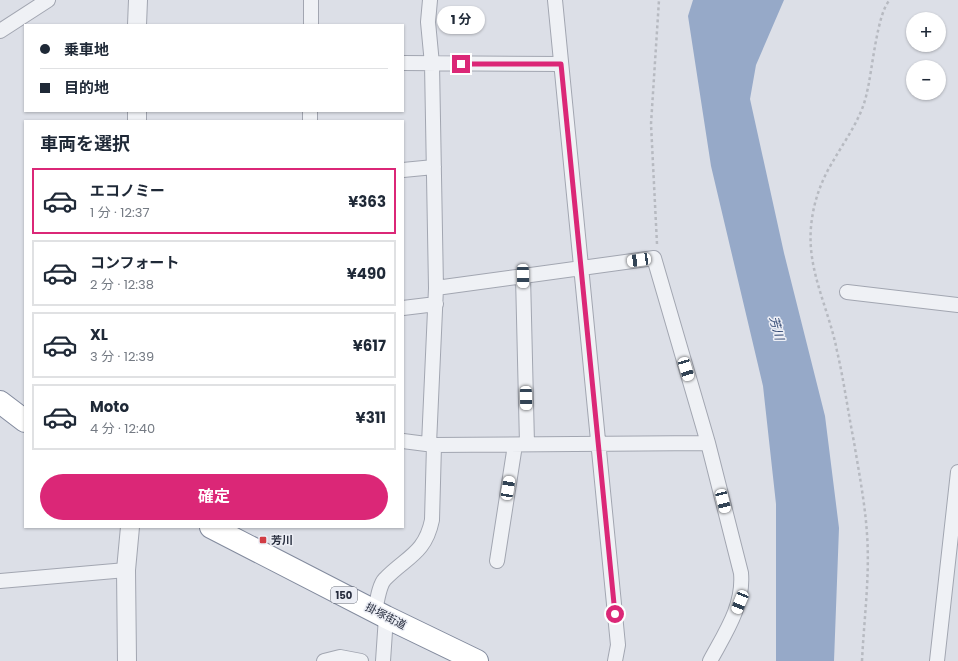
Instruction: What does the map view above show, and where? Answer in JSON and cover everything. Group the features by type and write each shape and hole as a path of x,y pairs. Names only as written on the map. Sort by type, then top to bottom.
{"highway":[{"path":"0,402 24,420"},
{"name":"掛塚街道","path":"213,528 380,614 477,661"}],"street":[{"path":"0,31 48,0"},
{"path":"137,24 138,0"},
{"path":"311,0 311,24"},
{"path":"383,661 380,614 384,580 414,555 430,532 432,520 432,444 436,288 432,64 428,22 430,0"},
{"path":"555,0 597,444 618,645 615,661"},
{"path":"404,63 561,64"},
{"path":"404,170 434,167"},
{"path":"436,288 654,258 708,443 741,573 743,588 733,618 710,661"},
{"path":"497,561 521,445 523,276"},
{"path":"847,292 958,305"},
{"path":"404,308 436,304"},
{"path":"404,441 432,444 521,445 708,443"},
{"path":"937,661 958,472"},
{"path":"127,661 126,570 130,528"},
{"path":"0,581 126,570"},
{"path":"324,661 340,657 361,661"}],"path":[{"path":"654,258 658,246 651,124 659,0"},
{"path":"862,661 867,550 864,501 837,349 813,271 810,251 810,229 813,208 820,187 831,164 859,118 867,94 882,17 886,4 890,0"}],"water":[{"path":"693,0 784,0 756,65 750,99 784,253 825,416 839,528 834,661 776,661 776,504 763,386 711,166 688,16"}],"place":[{"name":"芳川","path":"263,540"}],"route":[{"path":"461,64 561,64 597,444 615,614"}]}
